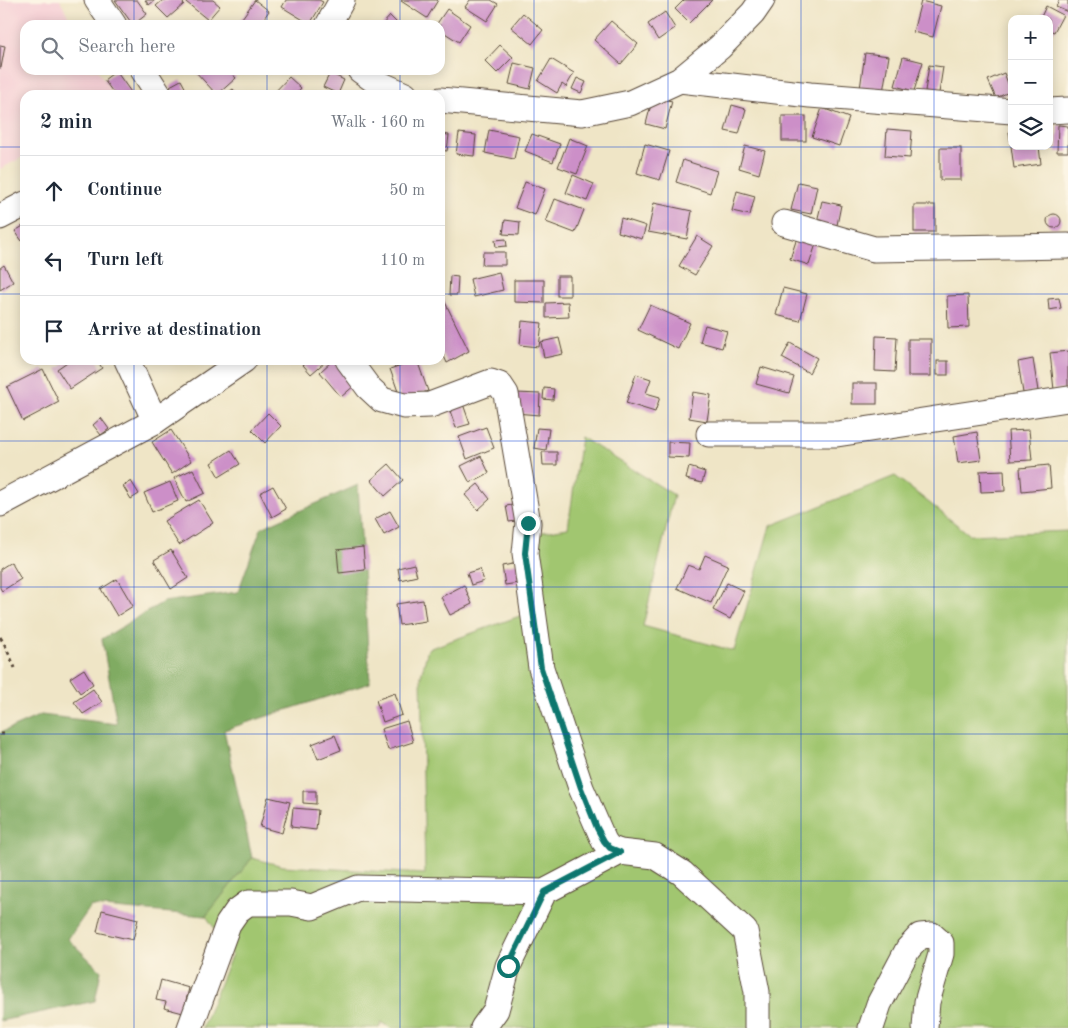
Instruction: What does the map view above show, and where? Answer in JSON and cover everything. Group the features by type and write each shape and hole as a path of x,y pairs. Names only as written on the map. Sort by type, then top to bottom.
{"street":[{"path":"98,0 111,20"},
{"path":"331,20 342,0"},
{"path":"445,100 582,113 630,103 680,80 720,47 753,13 762,0"},
{"path":"146,75 156,90"},
{"path":"680,80 810,94 1008,111"},
{"path":"367,83 389,90"},
{"path":"1053,110 1068,110"},
{"path":"0,217 20,207"},
{"path":"784,223 874,249 1068,246"},
{"path":"129,365 155,421"},
{"path":"0,504 155,421 237,365"},
{"path":"352,365 368,387 382,400 404,406 430,405 491,382 500,385 506,394 528,523 525,553 541,668 581,788 597,828 610,848 620,852 655,856 682,873 745,931 756,992 757,1028"},
{"path":"709,434 837,434 1068,399"},
{"path":"190,1028 228,924 237,911 248,903 291,903 312,907 358,888 544,892 620,852"},
{"path":"484,1028 496,1010 508,966 544,892"},
{"path":"871,1028 879,1004 908,949 920,936 932,935 941,943 941,954 927,1002 925,1028"}],"path":[{"path":"0,637 14,668"},
{"path":"0,734 6,734"}],"shaded area":[{"path":"0,0 60,0 70,20 20,20 20,75 101,75 109,90 20,90 20,159 0,169"}],"green space":[{"path":"581,437 674,495 643,626 734,651 770,526 895,476 970,535 1068,531 1068,1028 390,1028 382,1022 379,1028 202,1028 232,954 206,916 252,858 283,866 425,874 421,676 428,649 542,608 530,534 568,528"},
{"path":"358,485 370,683 224,730 252,858 206,916 91,906 68,939 101,971 95,1001 0,1021 0,733 41,715 117,724 102,639 163,602 238,592 261,528"}],"building":[{"path":"115,0 137,0 147,14 139,20 129,20"},
{"path":"145,0 155,0 149,5"},
{"path":"163,0 180,0 184,4 168,18 156,6"},
{"path":"187,0 213,0 220,6 208,20 186,2"},
{"path":"255,0 269,11 263,20 241,20"},
{"path":"286,0 319,0 323,2 312,20 303,20 282,7"},
{"path":"402,0 438,0 427,18"},
{"path":"470,0 491,0 498,4 487,21 465,7"},
{"path":"684,0 712,0 689,23 675,9"},
{"path":"1059,0 1068,0 1068,12 1056,7"},
{"path":"921,1 941,6 933,37 913,32"},
{"path":"1046,6 1063,15 1054,32 1053,15 1042,15"},
{"path":"447,9 470,25 459,42 445,33 445,20 439,20"},
{"path":"665,12 675,28 658,40 648,24"},
{"path":"523,13 543,30 532,44 511,27"},
{"path":"611,21 638,44 621,64 594,40"},
{"path":"0,45 5,46 1,68 0,68"},
{"path":"500,45 513,57 497,73 485,61"},
{"path":"865,53 889,56 883,92 860,89"},
{"path":"903,57 923,62 914,91 895,86"},
{"path":"551,59 574,73 566,87 562,84 557,93 538,81"},
{"path":"514,63 535,68 530,89 509,84"},
{"path":"929,65 943,67 939,93 925,91"},
{"path":"1004,73 1008,83 1008,92 996,98 988,80"},
{"path":"111,75 119,75 129,90 111,90 104,80"},
{"path":"199,75 233,75 236,78 223,90 212,90"},
{"path":"329,75 334,75 344,80 340,90 329,90 323,87"},
{"path":"289,77 301,88 299,90 277,90"},
{"path":"577,78 586,82 581,93 572,89"},
{"path":"181,80 186,90 172,90 170,86"},
{"path":"653,97 672,101 665,129 646,124"},
{"path":"732,105 746,109 739,134 725,131"},
{"path":"822,108 849,118 839,146 812,137"},
{"path":"782,116 806,116 806,141 782,141"},
{"path":"1058,125 1068,126 1068,152 1057,152"},
{"path":"887,129 912,131 910,158 885,156"},
{"path":"489,130 519,136 514,159 485,153"},
{"path":"459,133 476,135 474,156 456,154"},
{"path":"532,134 560,144 553,162 525,151"},
{"path":"445,135 449,135 447,151 445,151"},
{"path":"569,138 588,146 577,174 558,167"},
{"path":"645,144 669,151 660,180 637,173"},
{"path":"745,146 765,151 759,174 739,168"},
{"path":"940,148 961,148 961,180 940,180"},
{"path":"1012,150 1039,150 1041,164 1014,168"},
{"path":"683,160 717,171 710,193 676,182"},
{"path":"573,175 594,184 587,201 566,193"},
{"path":"525,182 545,189 535,215 515,208"},
{"path":"798,182 817,186 811,214 791,210"},
{"path":"737,191 755,196 750,215 732,211"},
{"path":"555,199 584,210 575,233 546,222"},
{"path":"822,201 841,205 836,230 816,226"},
{"path":"654,203 692,211 687,239 648,232"},
{"path":"914,205 935,205 935,232 914,232"},
{"path":"1054,214 1059,216 1061,221 1059,226 1054,228 1049,226 1047,221 1049,216"},
{"path":"621,218 646,226 642,239 618,232"},
{"path":"505,220 520,222 519,235 503,234"},
{"path":"20,228 20,238 15,231"},
{"path":"697,236 713,246 695,275 679,266"},
{"path":"797,238 816,244 809,265 790,259"},
{"path":"506,239 507,246 496,247 495,240"},
{"path":"483,252 505,252 505,265 482,265"},
{"path":"4,265 13,282 0,290 0,268"},
{"path":"499,272 503,290 474,297 470,279"},
{"path":"450,276 458,277 457,295 449,295"},
{"path":"557,276 570,276 570,296 557,296"},
{"path":"514,280 544,280 544,303 514,302"},
{"path":"783,288 807,294 800,321 776,315"},
{"path":"968,295 969,327 948,328 947,296"},
{"path":"1059,298 1061,308 1049,310 1048,299"},
{"path":"445,302 469,351 447,363 445,358"},
{"path":"568,302 569,317 546,318 546,303"},
{"path":"650,305 690,323 678,349 638,330"},
{"path":"522,321 542,323 539,347 520,345"},
{"path":"705,325 727,331 722,348 700,342"},
{"path":"876,336 897,337 895,372 875,371"},
{"path":"559,338 563,354 544,358 541,342"},
{"path":"908,339 931,339 931,376 908,376"},
{"path":"790,343 817,358 809,373 782,358"},
{"path":"1068,351 1068,388 1054,390 1050,353"},
{"path":"1033,359 1038,391 1023,393 1018,362"},
{"path":"937,361 948,361 948,375 937,375"},
{"path":"63,365 100,365 102,368 70,389 57,369"},
{"path":"303,365 321,365 311,374"},
{"path":"328,365 337,365 355,385 341,397 320,372"},
{"path":"401,365 419,365 428,391 401,400 390,369"},
{"path":"761,367 794,377 789,393 756,384"},
{"path":"43,369 59,402 23,421 7,387"},
{"path":"636,374 651,379 646,393 660,397 655,412 626,403"},
{"path":"852,383 877,383 877,404 852,404"},
{"path":"544,388 554,389 553,400 543,399"},
{"path":"693,392 711,395 707,421 689,418"},
{"path":"516,393 540,394 539,415 515,413"},
{"path":"463,404 470,424 456,428 449,408"},
{"path":"268,413 281,426 265,443 252,430"},
{"path":"101,418 109,429 101,435 93,425"},
{"path":"486,427 494,448 467,459 459,437"},
{"path":"537,428 549,429 546,450 534,448"},
{"path":"171,430 191,461 172,474 152,442"},
{"path":"1029,430 1032,460 1010,461 1008,431"},
{"path":"977,432 981,460 958,463 954,436"},
{"path":"668,442 690,443 689,458 668,457"},
{"path":"231,450 240,464 219,477 211,463"},
{"path":"542,452 557,452 557,465 543,465"},
{"path":"481,456 489,473 470,483 461,466"},
{"path":"389,464 403,480 385,496 371,480"},
{"path":"1049,465 1051,488 1022,491 1020,468"},
{"path":"689,467 705,472 702,483 686,479"},
{"path":"193,469 205,493 186,502 174,478"},
{"path":"1004,470 1005,491 981,492 980,471"},
{"path":"131,481 139,494 131,499 123,486"},
{"path":"170,482 178,501 152,512 144,493"},
{"path":"478,484 490,499 478,510 465,495"},
{"path":"273,486 286,509 272,517 260,493"},
{"path":"199,500 213,523 179,545 164,521"},
{"path":"519,504 522,520 509,522 506,506"},
{"path":"390,511 399,527 384,535 375,519"},
{"path":"363,547 365,570 339,573 337,550"},
{"path":"171,550 188,578 171,589 154,560"},
{"path":"705,555 728,565 711,603 677,588 688,565 699,569"},
{"path":"11,562 21,579 2,591 0,588 0,569"},
{"path":"523,562 526,582 505,585 502,566"},
{"path":"414,564 417,576 400,580 398,568"},
{"path":"480,569 484,581 471,585 467,573"},
{"path":"117,579 133,606 117,616 101,589"},
{"path":"727,583 744,591 730,619 713,610"},
{"path":"464,585 472,604 450,615 441,597"},
{"path":"423,600 426,621 399,625 396,604"},
{"path":"84,669 93,684 80,693 70,678"},
{"path":"93,689 102,702 83,714 74,702"},
{"path":"395,693 402,715 383,722 376,700"},
{"path":"407,721 413,742 388,750 381,729"},
{"path":"335,735 341,750 318,759 312,744"},
{"path":"303,791 316,791 316,804 303,803"},
{"path":"268,797 290,802 282,833 260,827"},
{"path":"293,808 318,810 316,830 291,827"},
{"path":"102,910 138,919 133,940 97,932"},
{"path":"161,980 189,988 183,1013 164,1008 166,1002 156,1000"}],"route":[{"path":"508,966 544,892 620,852 610,848 597,828 581,788 541,668 525,553 528,523"}]}
